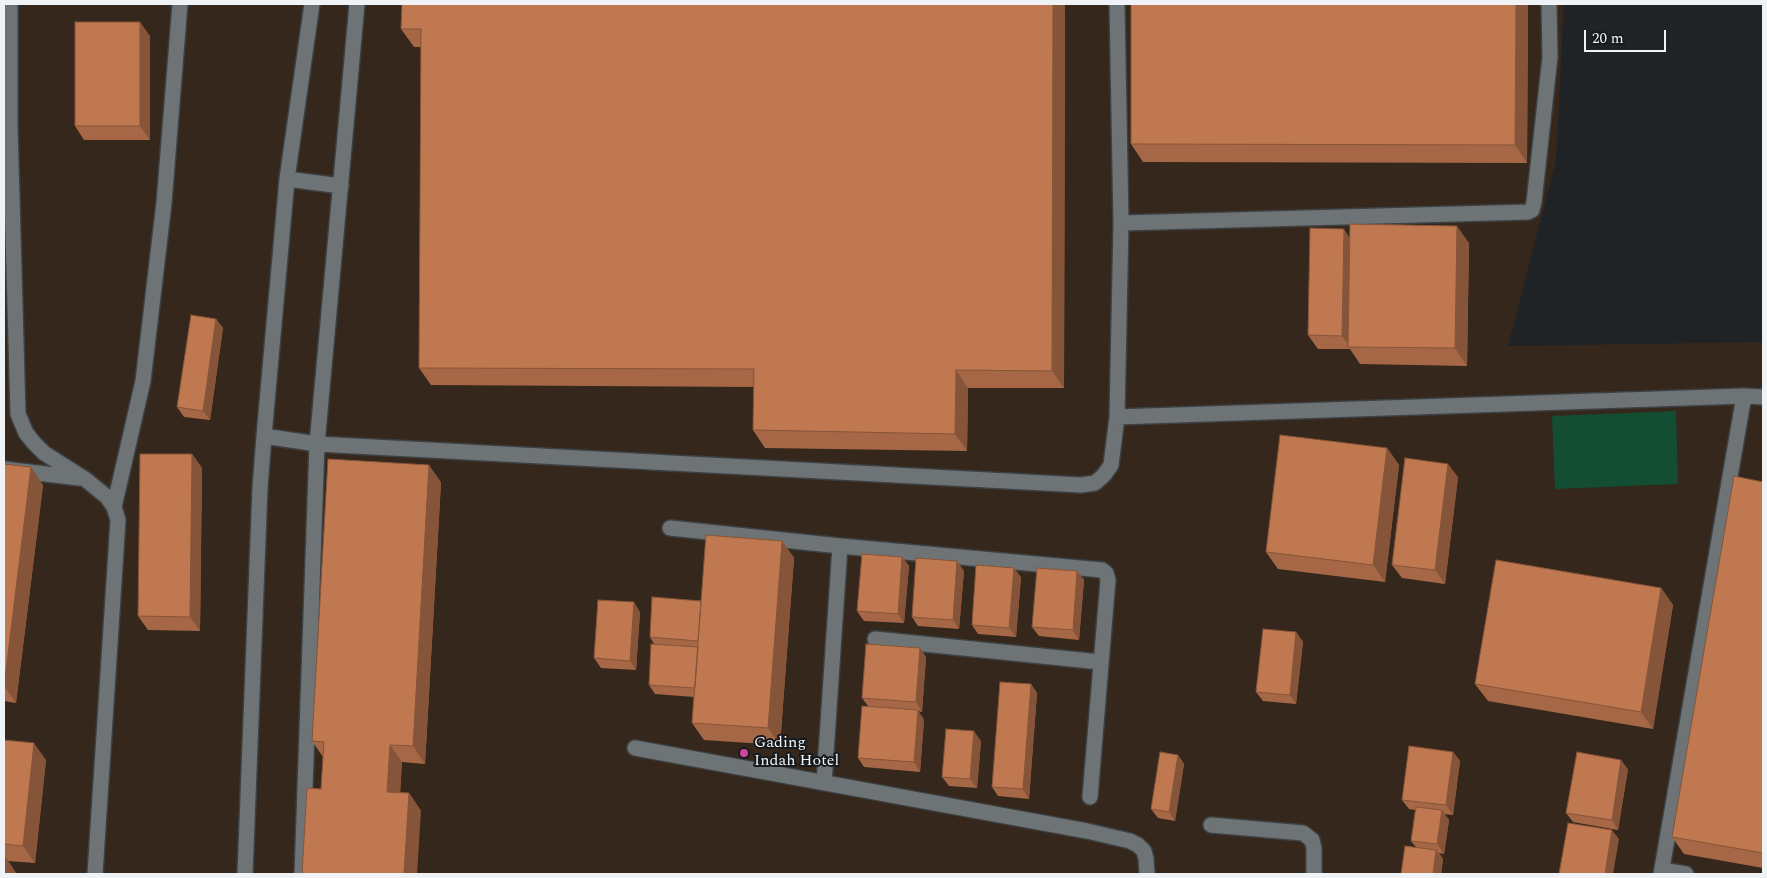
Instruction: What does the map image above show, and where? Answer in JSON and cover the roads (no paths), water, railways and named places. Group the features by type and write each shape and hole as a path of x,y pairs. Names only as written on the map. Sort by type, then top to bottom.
{"lane":[{"path":"10,4 7,126 18,414 26,433 44,453 85,479 107,496 114,507 118,520 96,874"},
{"path":"114,507 143,381 164,203 180,4"},
{"path":"245,874 260,488 264,436 287,178 312,4"},
{"path":"302,874 317,444 357,4"},
{"path":"264,436 317,444 1081,485 1095,483 1104,475 1111,464 1118,417 1122,223 1117,4"},
{"path":"1122,223 1528,212 1532,210 1550,57 1549,4"},
{"path":"287,178 341,186"},
{"path":"1118,417 1744,396 1763,397"},
{"path":"1686,874 1661,872 1744,396"},
{"path":"4,469 85,479"},
{"path":"670,528 1102,570 1106,573 1108,580 1090,797"},
{"path":"824,783 840,546"},
{"path":"875,639 1100,662"},
{"path":"635,748 1087,831 1130,841 1144,851 1147,874"},
{"path":"1211,825 1303,833 1312,840 1314,848 1314,874"}],"place":[{"name":"Gading Indah Hotel","path":"744,753"}]}
